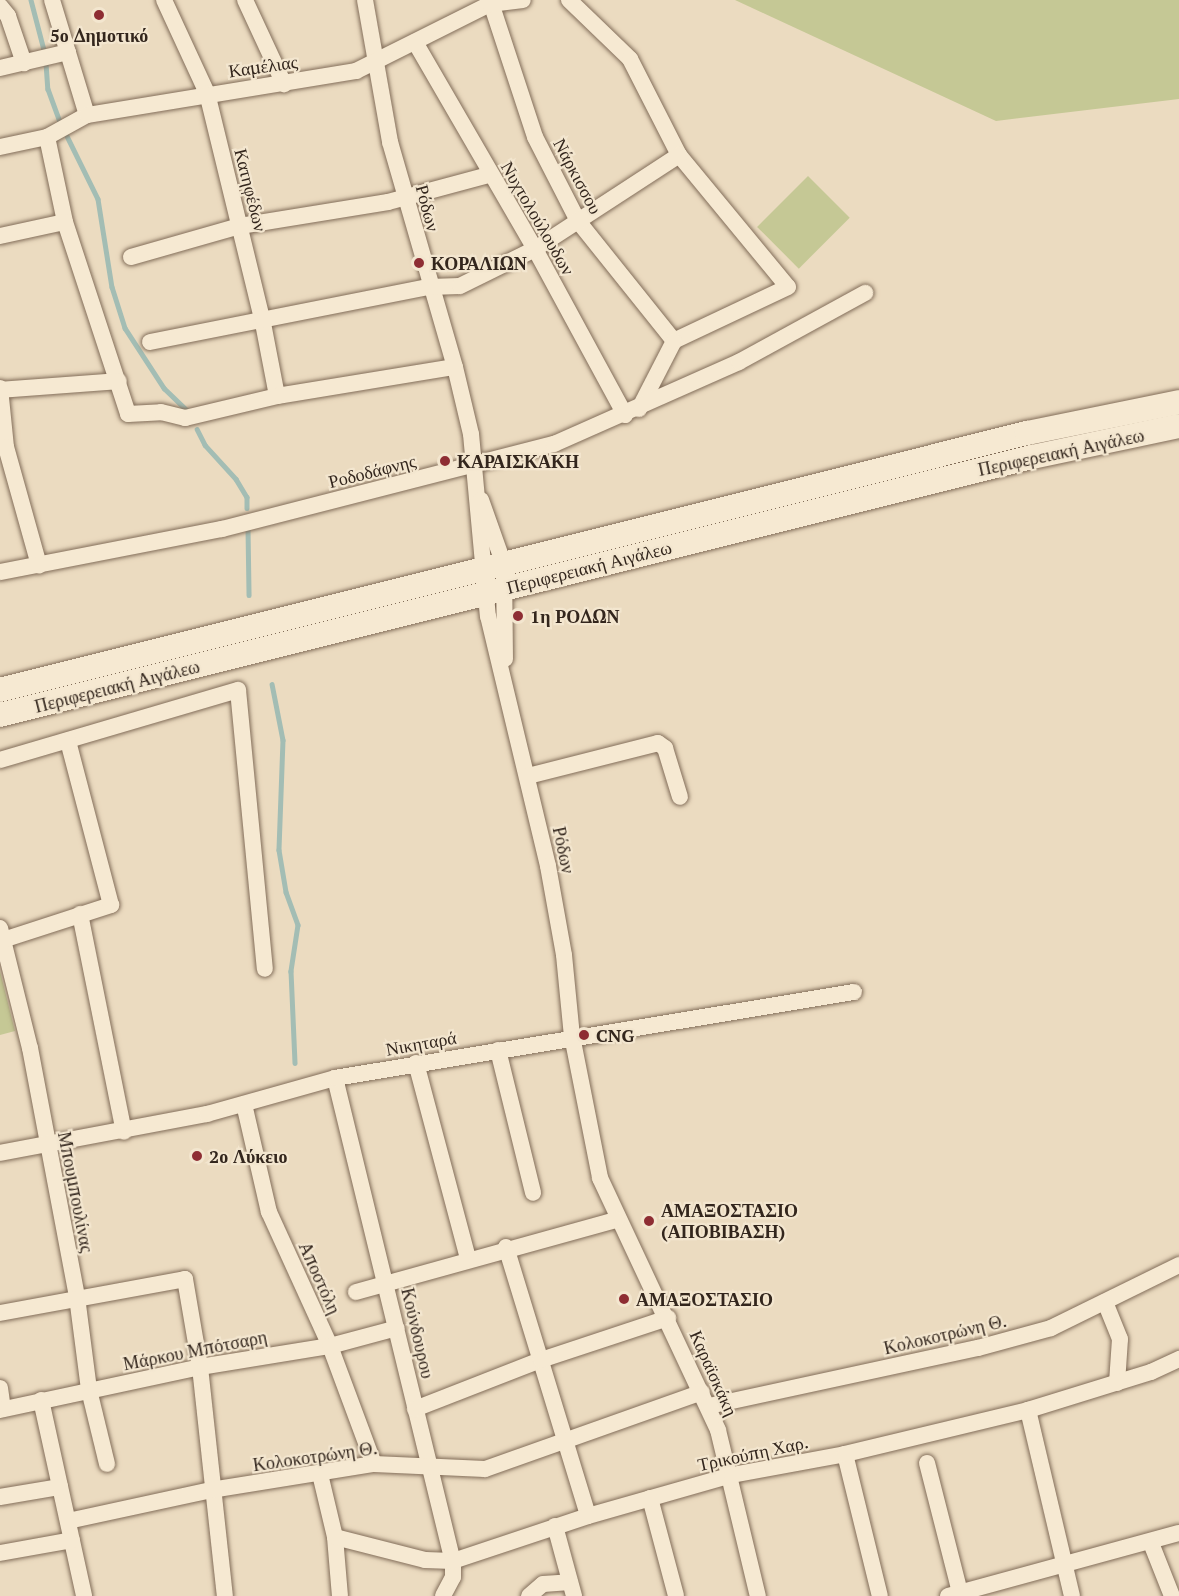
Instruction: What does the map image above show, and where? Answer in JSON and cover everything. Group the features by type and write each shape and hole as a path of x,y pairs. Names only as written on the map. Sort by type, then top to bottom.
{"main road":[{"name":"Περιφερειακή Αιγάλεω","path":"0,715 1027,433 1179,402"},
{"name":"Περιφερειακή Αιγάλεω","path":"0,690 1032,457 1179,426"}],"street":[{"path":"52,0 87,115"},
{"name":"Κατηφέδων","path":"164,0 207,93 262,318 277,396"},
{"path":"245,0 284,84"},
{"name":"Ρόδων","path":"365,0 375,65 405,198 429,287 455,367 476,466 494,579 505,675 560,928 572,1036"},
{"name":"Καμέλιας","path":"0,147 47,137 87,115 207,93 284,84 375,65 490,2 523,0"},
{"path":"569,0 630,59 679,155 788,287 674,341 632,412"},
{"name":"Νάρκισσου","path":"490,2 536,137 578,221 674,341"},
{"path":"0,6 8,16 24,63"},
{"name":"Νυχτολούλουδων","path":"415,42 489,175 632,412"},
{"path":"0,68 68,52"},
{"path":"47,137 65,222 128,414 161,412 185,418 277,396 455,367"},
{"path":"150,342 262,318 429,287 460,286 535,249 679,155"},
{"path":"131,256 240,226 405,198 489,175"},
{"path":"0,236 65,222"},
{"name":"Ροδοδάφνης","path":"0,572 222,529 476,466 554,444 632,412 739,362 865,293"},
{"path":"39,565 3,447 0,389 119,381"},
{"name":"Ρόδων","path":"479,493 494,579"},
{"path":"0,760 238,690 264,969"},
{"path":"2,934 111,905 68,741"},
{"path":"528,776 658,743 665,748 680,797"},
{"path":"80,914 124,1132"},
{"name":"Μπουμπουλίνας","path":"2,934 30,1048 46,1147 77,1297 89,1390 107,1464"},
{"name":"Νικηταρά","path":"0,1153 124,1132 244,1104 335,1078 572,1036 854,992"},
{"name":"Καραϊσκάκη","path":"572,1036 600,1178 616,1220 668,1318 705,1399 732,1475 758,1596"},
{"path":"498,1050 534,1193"},
{"path":"416,1063 468,1259"},
{"name":"Κούνδουρου","path":"335,1078 453,1561 453,1577 443,1596"},
{"name":"Αποστόλη","path":"244,1104 269,1212 330,1346 374,1464"},
{"path":"356,1292 506,1247 616,1220"},
{"path":"506,1247 588,1516"},
{"name":"Κολοκοτρώνη Θ.","path":"68,1521 211,1490 374,1464 430,1469 485,1469 564,1439 705,1399 978,1348 1051,1328 1179,1265"},
{"path":"0,1313 77,1297 185,1279 200,1367 211,1490 225,1596"},
{"path":"1105,1302 1120,1339 1117,1383"},
{"path":"415,1409 541,1360 668,1318"},
{"name":"Μάρκου Μπότσαρη","path":"2,1409 200,1367 330,1346 397,1328"},
{"name":"Τρικούπη Χαρ.","path":"335,1537 425,1560 453,1561 555,1526 732,1475 845,1454 1028,1410 1117,1383 1179,1359"},
{"path":"0,1388 2,1409"},
{"path":"40,1400 84,1596"},
{"path":"1028,1410 1072,1596"},
{"path":"845,1454 880,1596"},
{"path":"927,1463 957,1595 1151,1543 1179,1533"},
{"path":"320,1474 335,1537 340,1596"},
{"path":"0,1497 60,1487"},
{"path":"650,1498 676,1596"},
{"path":"529,1596 543,1584 572,1589 555,1526"},
{"path":"0,1553 72,1540"},
{"path":"1151,1543 1172,1596"}],"green space":[{"path":"735,0 1179,0 1179,99 996,121"},
{"path":"808,176 850,218 799,269 757,227"},
{"path":"0,971 15,1031 0,1035"}],"waterway":[{"path":"31,0 44,50"},
{"path":"46,63 48,89 60,122"},
{"path":"67,136 98,199 112,287 125,328 164,388 189,412"},
{"path":"197,429 205,445 236,479 247,497 247,508"},
{"path":"248,528 249,595"},
{"path":"272,684 283,740 279,850 286,892 298,925 291,971 295,1063"}],"place":[{"name":"5ο Δημοτικό","path":"99,15"},
{"name":"ΚΟΡΑΛΙΩΝ","path":"419,263"},
{"name":"ΚΑΡΑΙΣΚΑΚΗ","path":"445,461"},
{"name":"1η ΡΟΔΩΝ","path":"518,616"},
{"name":"CNG","path":"584,1035"},
{"name":"2ο Λύκειο","path":"197,1156"},
{"name":"ΑΜΑΞΟΣΤΑΣΙΟ (ΑΠΟΒΙΒΑΣΗ)","path":"649,1221"},
{"name":"ΑΜΑΞΟΣΤΑΣΙΟ","path":"624,1299"}]}
